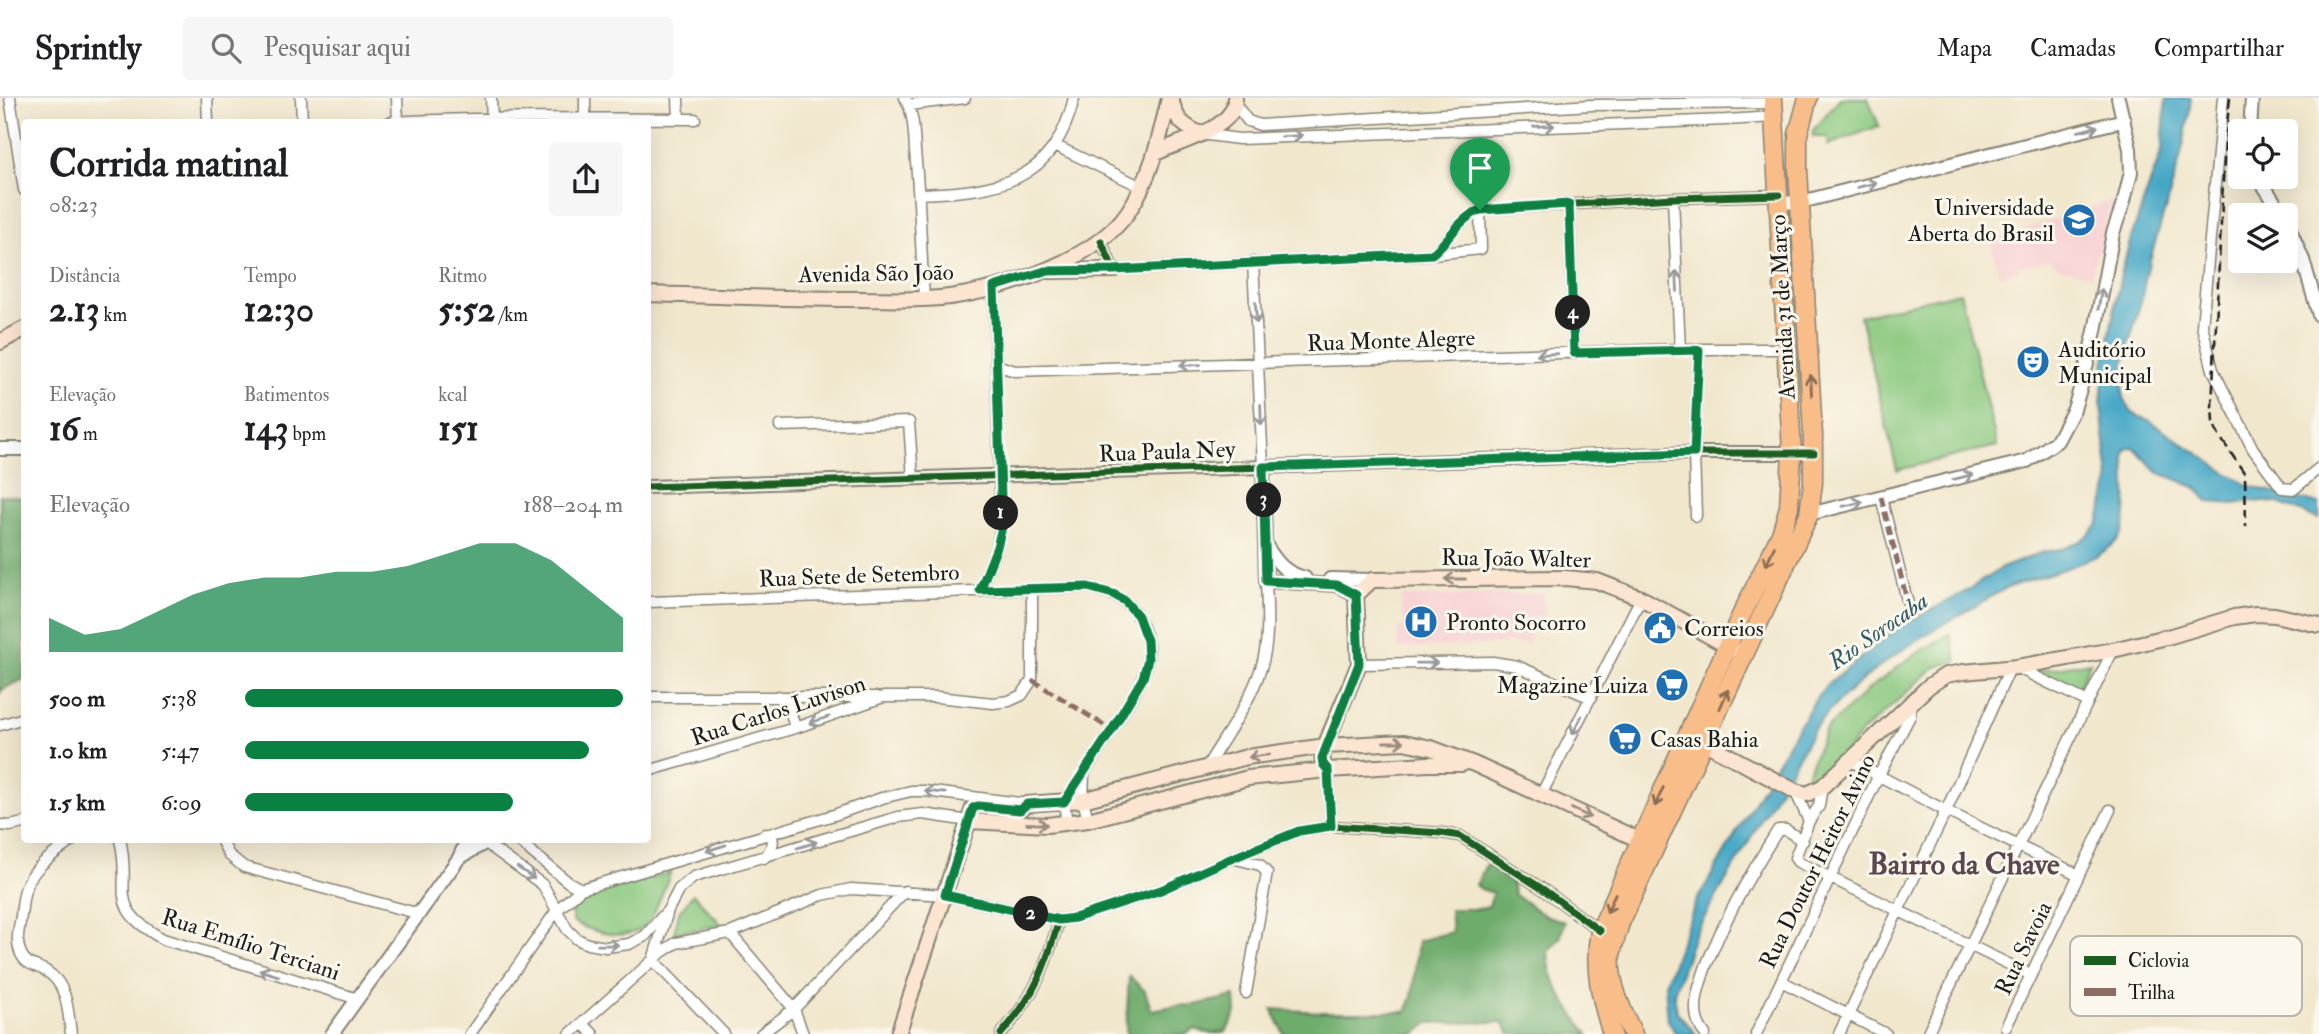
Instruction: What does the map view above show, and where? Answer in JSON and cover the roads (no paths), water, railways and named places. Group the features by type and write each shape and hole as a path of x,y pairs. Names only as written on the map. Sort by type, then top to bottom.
{"highway":[{"path":"1773,106 1792,112 1801,107 1808,98"},
{"name":"Avenida 31 de Março","path":"1808,98 1798,134 1814,453 1809,514"},
{"name":"Avenida 31 de Março","path":"1735,651 1789,507 1792,453 1773,106"},
{"path":"1633,1034 1618,997 1611,958 1620,923 1679,753 1809,514 1802,509 1790,491"},
{"path":"1612,1034 1598,984 1596,950 1600,931 1696,761 1735,651"}],"main road":[{"path":"1170,98 1175,115 1200,134"},
{"name":"Avenida São João","path":"651,294 923,299 951,297 1045,271 1101,241 1127,214 1156,153 1170,98"},
{"path":"1156,153 1222,123 1235,101"},
{"path":"1045,271 1114,270"},
{"path":"0,342 21,330"},
{"name":"Rua João Walter","path":"1372,580 1565,578 1597,582 1641,598 1735,651"},
{"path":"1328,770 1322,758 1359,664 1356,595 1372,580"},
{"path":"1704,743 1792,790 1807,794 1822,787 1937,679 1946,675 2014,668 2113,650 2234,617 2256,614 2275,615 2319,625"},
{"path":"898,1034 973,808 978,806 1020,810 1027,804 1083,800 1247,757 1326,747 1404,742 1431,748 1474,764 1647,844"},
{"path":"969,821 1067,824 1135,808 1203,787 1248,778 1328,770 1474,764"},
{"path":"1203,787 1209,781 1206,768"}],"street":[{"path":"10,98 21,144"},
{"path":"207,98 208,119"},
{"path":"301,98 302,119"},
{"path":"397,98 398,119"},
{"path":"491,98 492,119"},
{"path":"585,98 585,117"},
{"path":"678,98 679,119"},
{"path":"923,299 919,194 907,101 965,98"},
{"path":"919,194 969,192 1007,183 1028,171 1056,146 1068,123 1074,98"},
{"path":"1809,514 2027,461 2057,441 2067,427 2084,376 2113,233 2131,172 2130,149 2118,98"},
{"path":"2223,98 2202,326 2213,370 2253,449 2282,488 2294,489 2319,468"},
{"path":"2251,119 2252,98"},
{"path":"1235,101 1248,121 1257,124 1684,101 1773,106"},
{"path":"1684,101 1685,121"},
{"path":"1200,134 1239,139 1685,121 1773,106"},
{"path":"561,119 607,119"},
{"path":"651,120 695,119"},
{"path":"1432,254 1442,246 1466,216 1480,210 1673,198 1779,199 1801,202 2124,120"},
{"path":"1257,124 1258,138"},
{"path":"1056,146 1142,187"},
{"path":"1673,198 1679,349"},
{"path":"1569,204 1574,353"},
{"path":"1101,241 1114,270 1432,254 1481,249 1480,210"},
{"path":"2298,247 2319,315"},
{"path":"1206,768 1254,686 1262,666 1266,643 1263,467 1253,262"},
{"path":"980,590 1002,527 994,287"},
{"name":"Rua Monte Alegre","path":"996,365 1015,371 1679,349 1787,349"},
{"path":"1696,516 1694,453 1699,350"},
{"path":"780,426 909,422 913,479"},
{"path":"0,449 21,449"},
{"name":"Rua Paula Ney","path":"651,487 1694,453 1814,453"},
{"path":"1881,497 1910,612"},
{"name":"Rua João Walter","path":"1265,545 1280,566 1290,574 1306,578 1372,580"},
{"path":"1266,581 1337,585 1356,595"},
{"name":"Rua Sete de Setembro","path":"651,602 1088,587 1113,594 1125,601 1138,616 1147,640 1148,659 1143,678 1064,802"},
{"name":"Rua Carlos Luvison","path":"651,770 795,728 883,697 1009,701 1021,695 1032,680 1032,589"},
{"path":"1541,795 1641,598"},
{"path":"1927,1034 2113,650"},
{"path":"1359,664 1493,662 1517,666 1591,698"},
{"path":"1839,1034 2014,668 2088,702"},
{"path":"778,696 789,706 795,728"},
{"path":"651,697 883,697"},
{"name":"Rua Doutor Heitor Avino","path":"1756,1034 1879,775 1910,716 1910,704"},
{"path":"0,725 21,719"},
{"path":"1851,761 1946,811 2079,875"},
{"path":"1328,770 1331,826"},
{"path":"1084,773 1083,800 1088,820"},
{"path":"1822,787 1819,806 1808,821 1803,841 1795,854 1798,862 2031,975"},
{"path":"1792,790 1808,821"},
{"path":"470,1034 556,910 581,889 911,791 1027,804"},
{"path":"1064,802 1067,824"},
{"name":"Rua Savoia","path":"2006,1027 2110,810"},
{"path":"653,960 668,910 679,889 694,877 898,817 923,814 969,821"},
{"path":"0,825 21,824"},
{"path":"570,1034 676,943 730,933 822,895 851,889 905,891 945,895 1059,920 1075,918 1161,890 1299,831 1331,826 1460,836 1544,890 1600,931"},
{"path":"1705,1034 1699,1026 1696,1008 1700,982 1717,939 1746,881 1778,831 1786,830 1803,841"},
{"path":"763,858 773,841 772,837 765,834"},
{"path":"69,843 37,869 25,888 17,938 20,952 28,965 44,970 57,980 66,1000 71,1034"},
{"name":"Rua Emílio Terciani","path":"120,843 125,905 144,929 163,939 358,999"},
{"path":"222,843 229,855 244,866 420,914"},
{"path":"332,1034 420,914 459,858 466,843"},
{"path":"459,858 484,843"},
{"path":"487,843 501,857 543,885 567,929 577,939 588,944 606,947 629,944 645,936 668,910"},
{"path":"521,843 568,882 581,889"},
{"path":"1231,858 1261,865 1267,873 1246,993"},
{"path":"761,1034 794,1009 905,891"},
{"path":"1001,1034 1021,1012 1035,988 1059,920"},
{"path":"730,933 794,1009 803,1034"},
{"path":"653,960 724,1034"},
{"path":"1781,981 1886,1034"},
{"path":"583,1024 593,1034"}],"water":[{"name":"Rio Sorocaba","path":"2166,98 2191,98 2184,143 2127,351 2123,378 2125,401 2134,414 2149,420 2250,486 2319,504 2319,519 2278,503 2209,502 2195,487 2157,472 2134,447 2125,450 2126,516 2121,535 2112,545 2083,562 2001,591 1920,638 1864,678 1816,726 1694,935 1674,993 1677,1012 1696,1034 1676,1034 1668,1021 1665,984 1696,902 1789,742 1826,686 1900,626 1960,595 2000,569 2082,540 2098,525 2109,481 2101,405 2104,365 2121,274 2162,149"}],"railway":[{"path":"2230,98 2225,141 2212,406 2213,422 2218,434 2245,474 2246,527"}],"place":[{"name":"Universidade Aberta do Brasil","path":"2079,220"},
{"name":"Auditório Municipal","path":"2033,362"},
{"name":"Pronto Socorro","path":"1421,622"},
{"name":"Correios","path":"1660,628"},
{"name":"Magazine Luiza","path":"1672,685"},
{"name":"Casas Bahia","path":"1625,739"}],"district":[{"name":"Bairro da Chave","path":"1964,864"}]}
